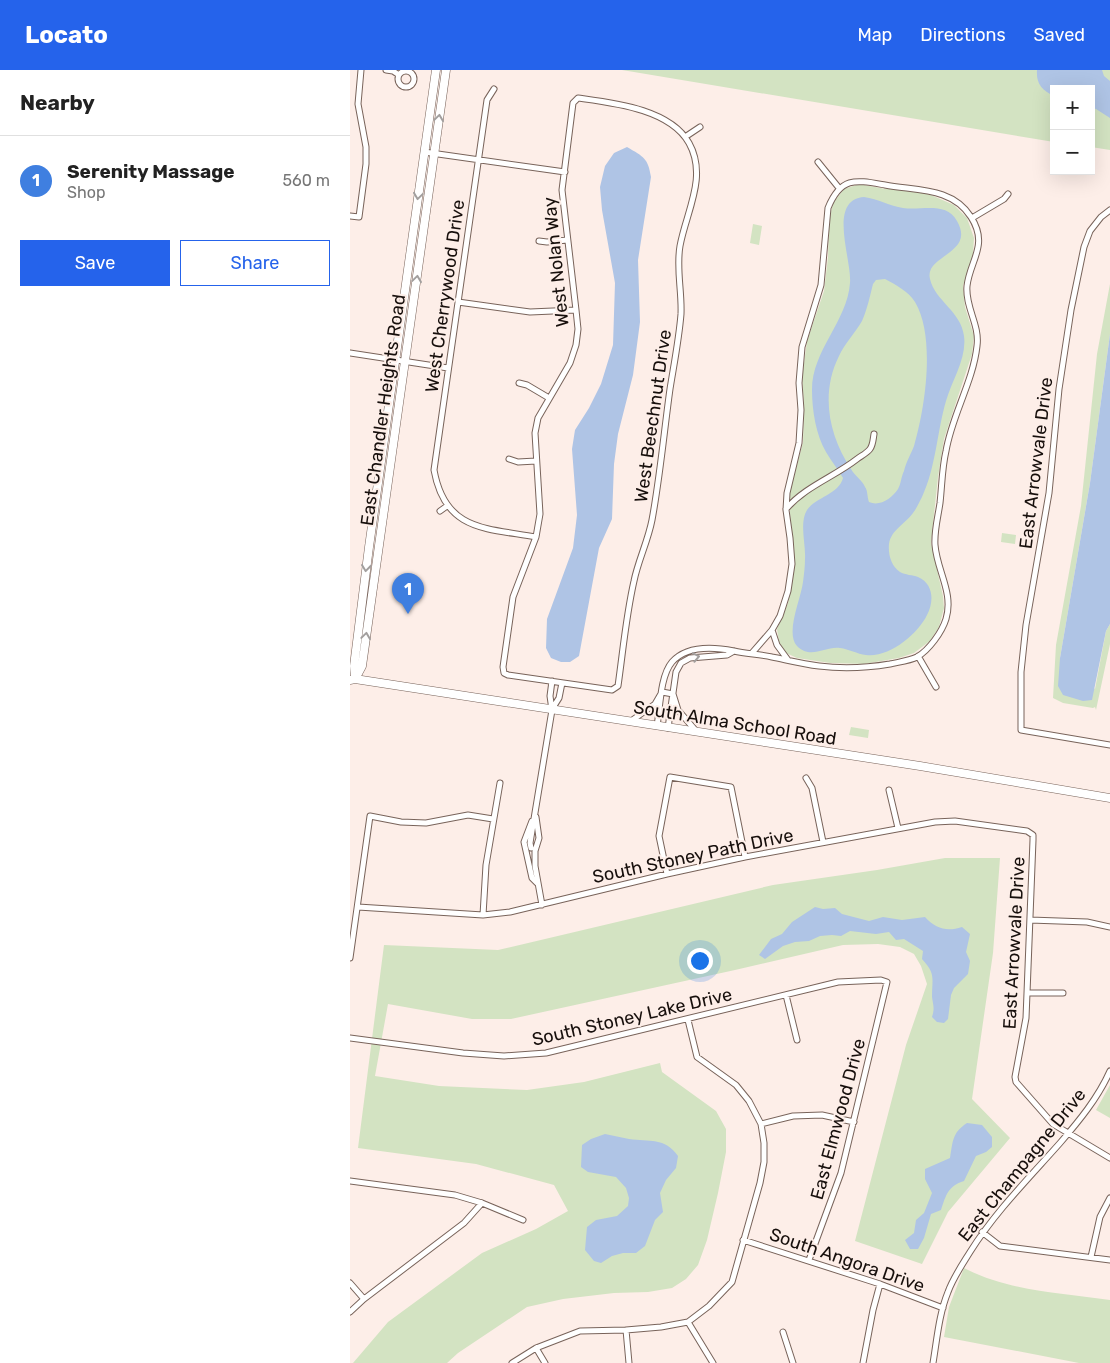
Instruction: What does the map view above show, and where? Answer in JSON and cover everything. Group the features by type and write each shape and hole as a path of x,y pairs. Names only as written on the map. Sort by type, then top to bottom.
{"main road":[{"name":"East Chandler Heights Road","path":"352,678 436,70"},
{"name":"East Chandler Heights Road","path":"352,678 362,666 446,70"},
{"name":"South Alma School Road","path":"352,678 920,766 1110,798"}],"street":[{"path":"350,216 359,217 366,164 366,147 358,104 361,70"},
{"path":"386,70 399,74"},
{"name":"West Cherrywood Drive","path":"447,506 437,487 434,470 487,100 494,89"},
{"name":"West Nolan Way","path":"552,681 504,673 503,667 513,597 536,536 540,504 535,433 538,418 570,363 576,345 578,329 562,190 573,103 578,98 601,101 648,112 674,125 685,137"},
{"path":"685,137 700,127"},
{"name":"West Beechnut Drive","path":"562,683 607,690 616,689 618,686 634,581 652,521 681,314 680,245 694,196 697,177 696,159 685,137"},
{"path":"424,152 564,172"},
{"path":"818,162 839,188"},
{"path":"657,726 665,673 681,654 691,650 718,649 752,653 822,666 863,667 900,662 918,656 936,639 946,620 948,609 946,585 936,556 935,542 943,466 949,435 970,377 978,338 967,301 967,286 978,249 977,231 972,218 957,202 928,190 861,180 839,188 832,198 828,208 821,285 802,347 799,383 801,410 799,443 787,493 786,510 792,564 788,591 780,616 772,630 752,653"},
{"path":"972,218 1004,199 1008,194"},
{"name":"East Arrowvale Drive","path":"1110,210 1101,217 1090,231 1084,247 1069,319 1059,389 1049,492 1026,624 1020,672 1020,730 1110,745"},
{"path":"539,241 567,240"},
{"path":"458,302 530,312 576,310"},
{"path":"350,353 448,368"},
{"path":"518,383 527,385 549,398"},
{"path":"786,510 794,500 810,488 850,465 869,451 873,444 874,434"},
{"path":"509,459 518,462 536,461"},
{"path":"440,511 447,506 459,517 479,527 536,536"},
{"path":"772,630 777,645 788,660"},
{"path":"668,728 677,670 681,663 690,658 727,655 734,651"},
{"path":"918,656 936,687"},
{"path":"669,666 677,670"},
{"path":"537,883 532,878 528,856 531,849 552,710 550,696 552,681 562,683 560,698 552,710"},
{"path":"662,692 673,694"},
{"path":"630,722 655,704 662,692"},
{"path":"673,694 678,710 699,733"},
{"path":"667,874 659,836 670,777 731,787 745,857"},
{"path":"806,778 812,788 823,842"},
{"path":"483,915 486,865 500,783"},
{"path":"889,790 898,828"},
{"path":"350,958 370,816 401,822 426,823 468,815 493,819"},
{"name":"South Stoney Path Drive","path":"358,907 483,915 510,912 745,857 935,822 955,821 1027,832 1033,835"},
{"name":"East Arrowvale Drive","path":"1033,835 1028,993 1026,1018 1015,1077 1016,1082 1053,1124 1068,1133"},
{"path":"531,849 542,904"},
{"path":"1030,920 1087,922 1110,927"},
{"name":"South Stoney Lake Drive","path":"350,1038 463,1053 504,1056 546,1053 844,981 881,980 887,982"},
{"name":"East Elmwood Drive","path":"809,1260 841,1173 887,982"},
{"path":"1028,993 1063,993"},
{"path":"786,995 797,1040"},
{"path":"512,1363 536,1348 580,1331 626,1330 661,1327 688,1322 709,1306 732,1282 760,1183 764,1162 761,1124 749,1101 736,1085 697,1057 688,1020"},
{"name":"East Champagne Drive","path":"934,1363 942,1308 959,1268 982,1232 1090,1105 1110,1071"},
{"path":"761,1124 793,1116 822,1115 854,1122"},
{"path":"1068,1133 1110,1158"},
{"path":"350,1181 455,1195 482,1203 524,1220"},
{"path":"1091,1257 1100,1218 1110,1198"},
{"path":"350,1312 364,1298 464,1224 482,1203"},
{"path":"982,1232 1000,1246 1110,1260"},
{"name":"South Angora Drive","path":"743,1240 880,1284 942,1308"},
{"path":"350,1283 364,1298"},
{"path":"864,1363 872,1310 880,1284"},
{"path":"688,1322 713,1363"},
{"path":"626,1330 629,1363"},
{"path":"783,1332 793,1363"},
{"path":"536,1348 544,1363"}],"green space":[{"path":"622,70 1110,70 1110,150 1095,148 1095,85 1050,85 1050,141"},
{"path":"859,184 886,189 908,189 931,195 954,205 967,218 974,238 973,255 963,286 965,307 974,336 972,354 944,439 931,543 944,608 939,627 930,641 914,653 899,658 864,664 830,663 797,658 786,653 779,642 777,629 788,603 794,570 790,492 803,442 804,404 802,378 807,341 824,291 828,257 829,221 833,203 844,189"},
{"path":"753,224 762,226 759,245 750,243"},
{"path":"1110,284 1110,334 1090,483 1060,658 1095,689 1106,631 1110,624 1110,644 1096,710 1095,707 1063,703 1053,698 1056,645 1081,506 1097,354"},
{"path":"1002,533 1016,535 1015,544 1001,542"},
{"path":"851,727 869,730 868,738 849,735"},
{"path":"945,858 1000,858 993,953 972,1099 1010,1138 948,1212 922,1264 855,1241 906,1045 927,984 921,966 914,954 900,947 878,944 843,945 511,1019 472,1019 388,1004 375,1076 439,1086 527,1090 584,1082 660,1063 662,1072 716,1111 726,1129 726,1152 707,1240 698,1265 686,1279 672,1288 648,1292 614,1293 563,1299 527,1307 458,1353 447,1363 353,1363 388,1322 482,1253 536,1229 568,1211 554,1185 476,1164 358,1148 384,945 498,950 773,885"},
{"path":"1110,1085 1110,1118 1096,1110"},
{"path":"964,1268 981,1276 1017,1286 1110,1300 1110,1363 1079,1363 944,1337 949,1307"}],"water":[{"path":"1037,70 1102,70 1104,76 1110,81 1110,118 1095,109 1095,85 1050,85 1050,94 1041,86"},
{"path":"627,147 647,162 651,177 638,260 640,322 633,375 618,434 614,464 612,519 599,548 579,656 570,662 561,662 551,658 546,648 547,619 573,548 577,515 572,449 575,430 601,384 613,345 615,283 602,210 600,187 605,166 614,153"},
{"path":"864,197 903,208 940,209 952,215 957,221 961,232 960,241 955,248 934,264 930,271 930,279 937,294 962,327 964,336 963,352 946,401 927,486 914,511 895,531 889,544 889,552 894,567 902,573 918,577 927,584 931,594 931,605 923,622 910,637 893,649 875,655 866,655 840,648 808,652 797,646 793,633 804,570 803,521 807,510 837,488 843,478 826,452 817,430 812,390 814,376 823,349 843,311 848,297 850,273 844,219 846,208 853,201","holes":["885,279 902,289 912,298 921,317 927,353 925,393 914,446 899,487 885,501 873,503 869,502 867,490 852,471 837,443 830,414 829,400 833,370 841,351 862,321 873,284 876,280"]},
{"path":"1110,334 1110,624 1106,631 1092,700 1083,701 1063,695 1058,686 1060,658 1090,483"},
{"path":"815,907 823,909 835,908 842,914 869,921 883,917 902,920 925,917 938,927 951,929 962,927 970,934 966,952 970,961 968,974 954,988 951,995 948,1019 944,1023 937,1022 932,1017 934,1009 932,976 922,959 923,951 904,939 896,940 889,932 876,934 850,931 841,936 820,936 809,941 795,942 783,946 765,959 759,955 771,939 782,934 792,922"},
{"path":"967,1123 982,1125 992,1137 992,1147 976,1156 964,1181 951,1188 941,1210 931,1214 924,1238 918,1249 910,1249 905,1240 914,1233 916,1220 924,1213 932,1193 925,1179 925,1169 950,1158 956,1134"},
{"path":"605,1134 662,1143 673,1150 678,1156 676,1168 666,1180 660,1193 663,1212 655,1220 645,1246 636,1253 623,1253 612,1256 601,1263 594,1261 585,1250 587,1227 596,1220 617,1216 628,1206 629,1198 626,1188 616,1177 588,1172 581,1167 582,1145 591,1139"}],"place":[{"name":"Serenity Massage","path":"408,614"}]}
